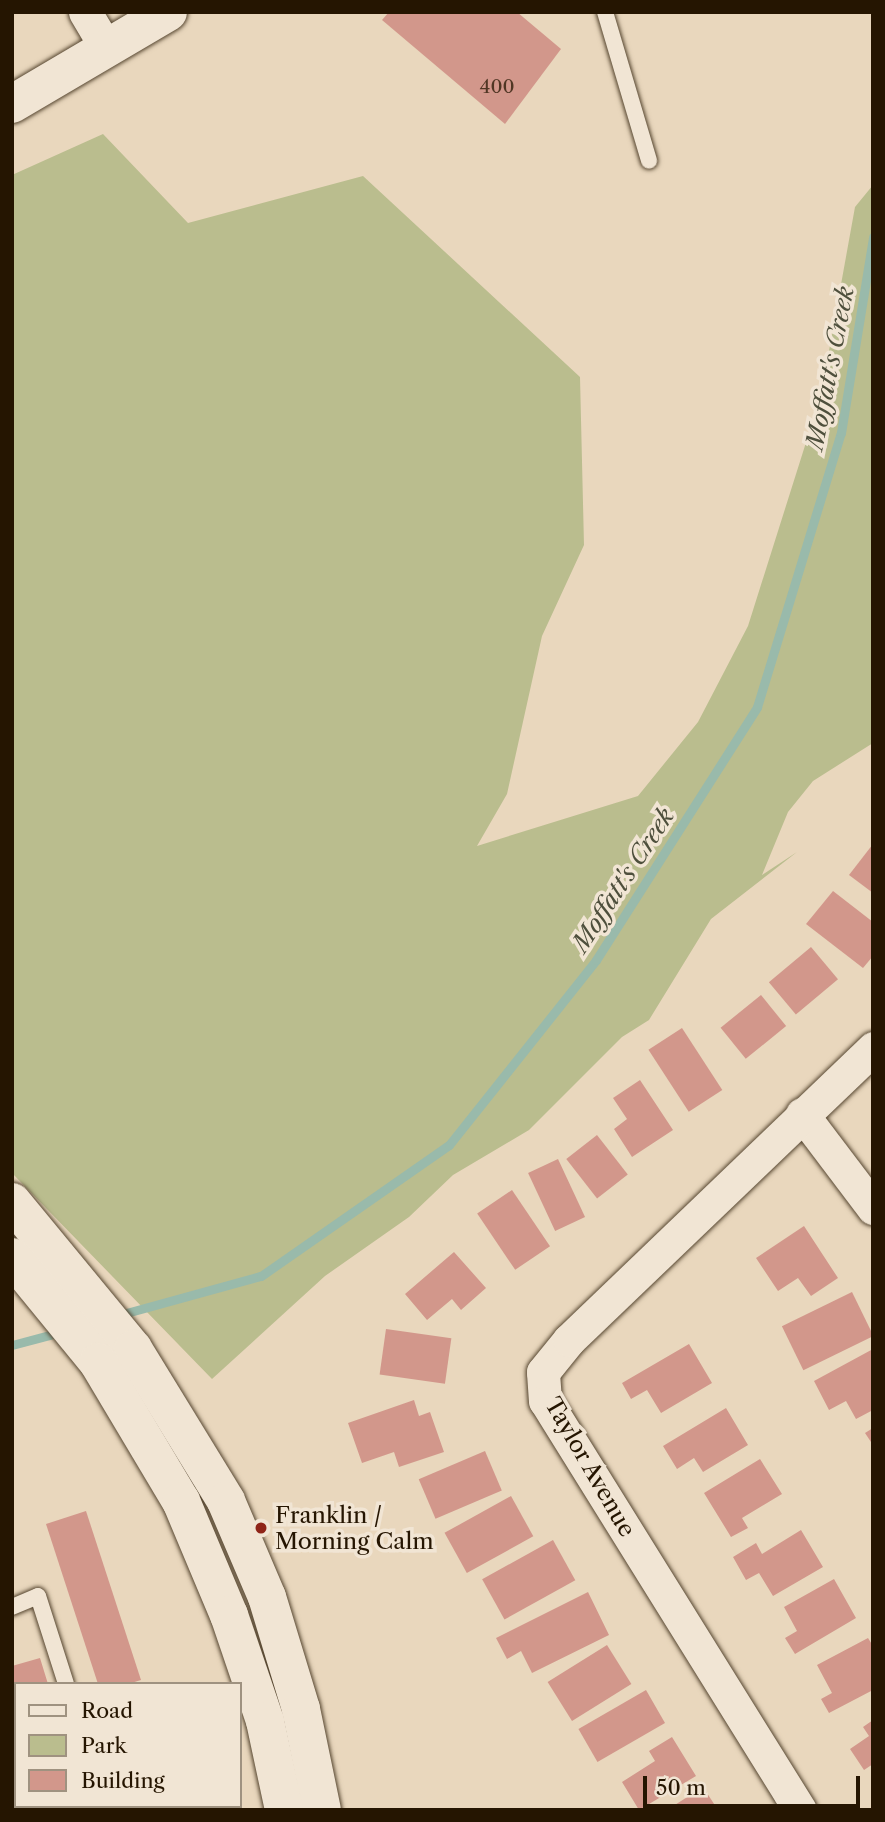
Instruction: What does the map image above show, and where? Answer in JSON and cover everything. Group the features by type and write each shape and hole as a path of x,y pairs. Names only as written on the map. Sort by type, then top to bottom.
{"main road":[{"path":"12,104 168,12"},
{"path":"12,1202 133,1349 226,1501 267,1597 301,1709 322,1810"},
{"path":"12,1257 98,1362 135,1416 181,1501 229,1615 252,1724 284,1810"}],"street":[{"path":"85,12 107,49"},
{"name":"Taylor Avenue","path":"800,1810 545,1401 543,1372 569,1340 873,1048"},
{"path":"803,1114 873,1208"},
{"path":"252,1724 301,1709"}],"lane":[{"path":"605,12 649,161"},
{"path":"12,1607 38,1596 65,1682"}],"green space":[{"path":"103,134 188,223 363,176 580,377 584,545 542,636 507,794 477,846 638,796 698,722 748,626 821,395 855,207 873,185 873,743 813,781 788,812 762,875 797,852 711,919 649,1020 622,1037 529,1130 453,1175 409,1217 325,1276 212,1379 12,1173 12,175"}],"building":[{"path":"389,12 517,12 561,49 505,124 382,20"},
{"path":"873,844 873,893 849,875"},
{"path":"833,891 873,922 873,956 863,968 806,924"},
{"path":"811,947 838,979 796,1015 769,982"},
{"path":"761,995 786,1026 746,1059 721,1028"},
{"path":"682,1028 722,1090 689,1112 648,1050"},
{"path":"640,1080 673,1130 632,1157 614,1129 627,1119 613,1098"},
{"path":"597,1135 628,1174 597,1198 566,1159"},
{"path":"558,1159 585,1217 555,1231 528,1173"},
{"path":"512,1190 550,1246 515,1270 477,1213"},
{"path":"804,1226 838,1278 811,1296 798,1278 778,1291 756,1258"},
{"path":"454,1252 486,1288 461,1310 452,1299 427,1320 405,1294"},
{"path":"852,1292 873,1336 803,1370 782,1326"},
{"path":"386,1329 451,1338 445,1384 380,1375"},
{"path":"689,1344 712,1383 661,1413 647,1390 631,1399 622,1383"},
{"path":"873,1349 873,1410 856,1419 846,1401 829,1410 814,1381"},
{"path":"414,1400 419,1416 430,1412 444,1452 399,1467 394,1452 362,1463 348,1423"},
{"path":"726,1408 748,1445 703,1472 694,1458 677,1469 663,1446"},
{"path":"873,1428 873,1445 865,1433"},
{"path":"485,1451 502,1491 436,1519 419,1479"},
{"path":"760,1459 782,1494 742,1518 748,1528 731,1537 704,1493"},
{"path":"511,1496 533,1536 467,1573 445,1533"},
{"path":"86,1511 141,1680 97,1682 46,1524"},
{"path":"801,1530 823,1567 773,1596 759,1573 746,1580 733,1557 756,1543 762,1554"},
{"path":"553,1540 575,1580 504,1620 482,1579"},
{"path":"834,1579 856,1618 795,1654 785,1638 797,1631 784,1607"},
{"path":"588,1592 609,1635 532,1673 521,1651 507,1659 496,1638"},
{"path":"868,1638 873,1646 873,1690 829,1713 821,1699 832,1693 817,1665"},
{"path":"607,1645 631,1684 572,1721 548,1682"},
{"path":"40,1658 47,1682 14,1682 12,1712 12,1666"},
{"path":"646,1690 665,1723 597,1762 578,1729"},
{"path":"873,1720 873,1764 864,1770 850,1749 869,1736 863,1727"},
{"path":"672,1737 696,1776 639,1810 622,1782 655,1761 649,1751"},
{"path":"703,1787 718,1810 667,1810"}],"waterway":[{"name":"Moffatt's Creek","path":"119,1315 261,1276 449,1145 596,960 757,707 841,433 873,237"},
{"name":"Moffatt's Creek","path":"12,1345 61,1332"}],"place":[{"name":"Franklin / Morning Calm","path":"261,1528"}]}
